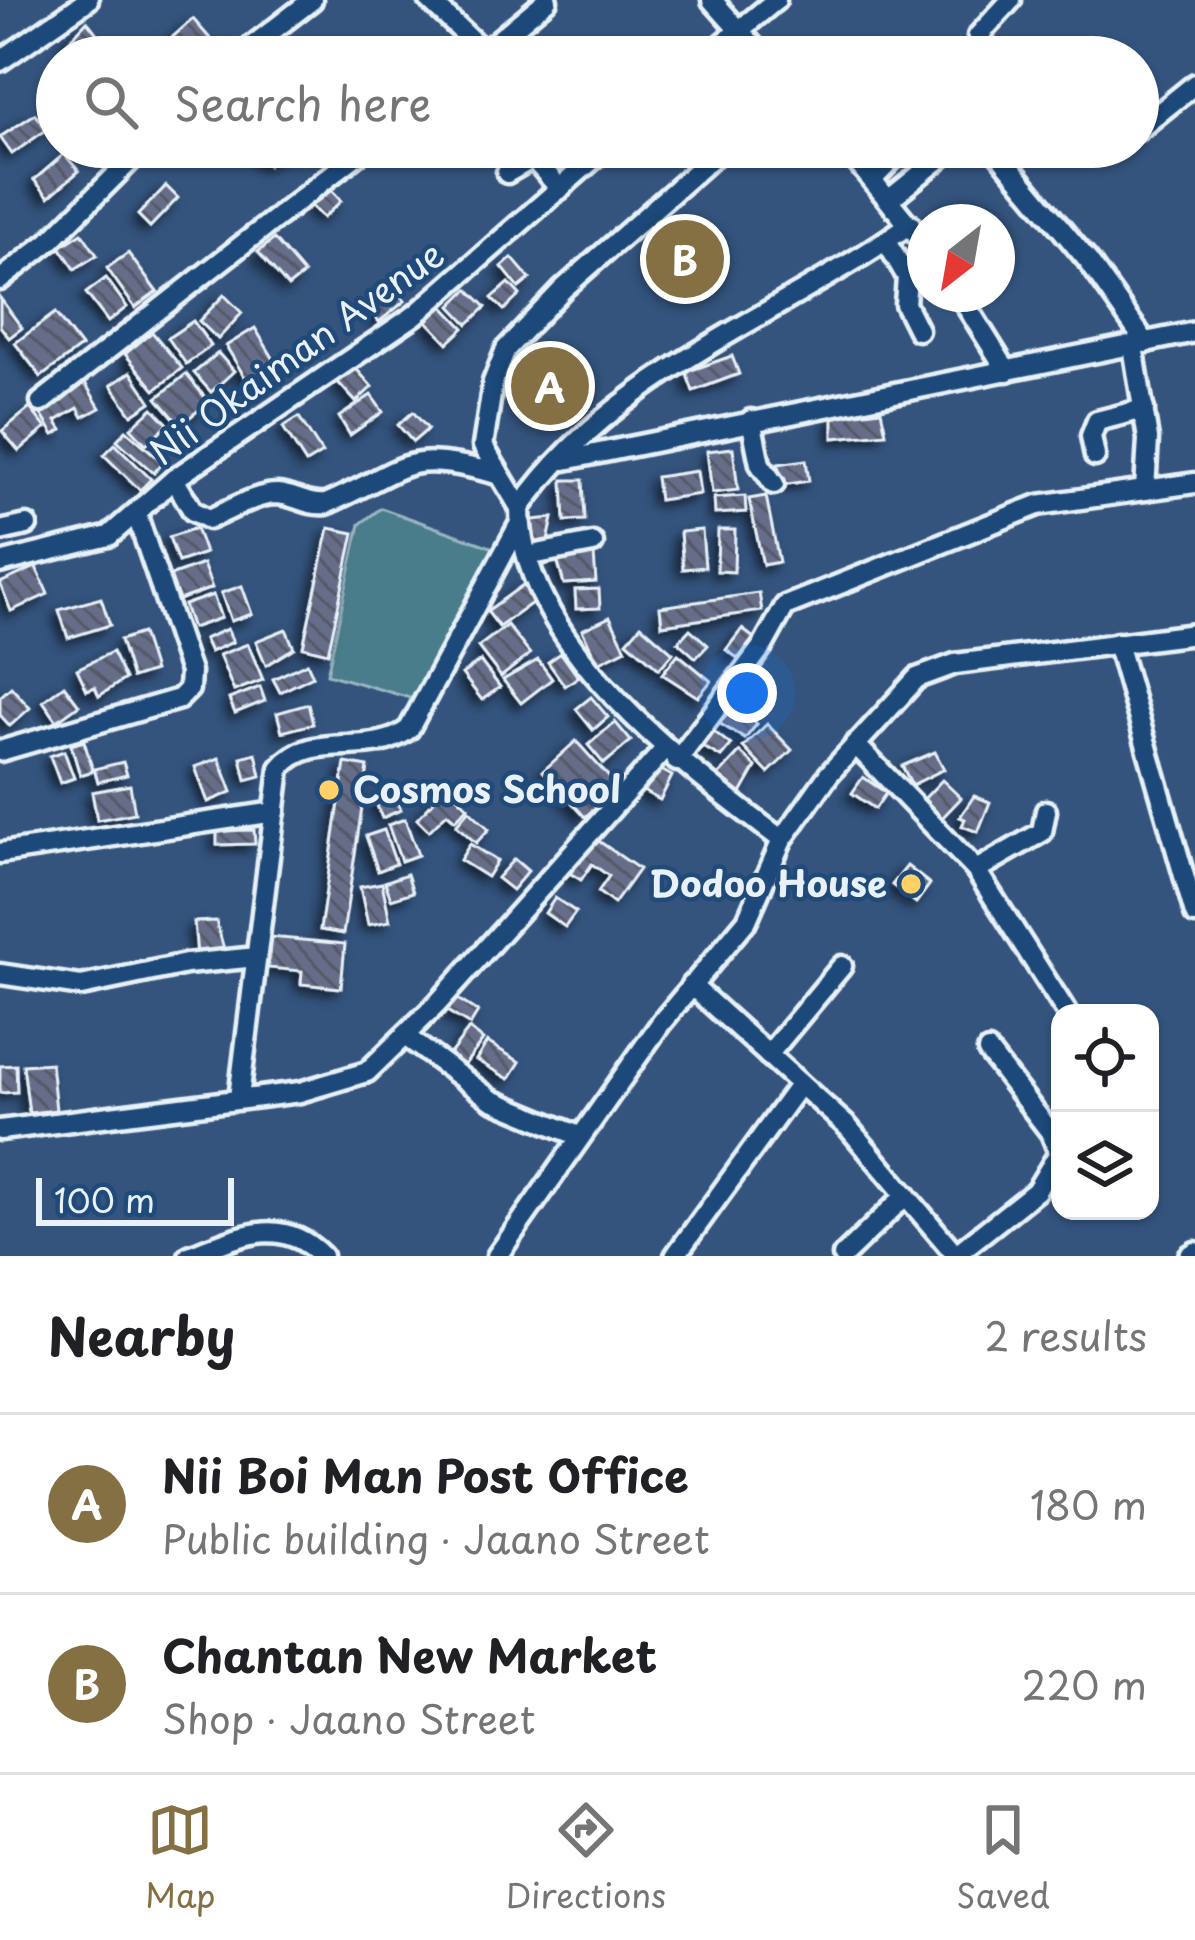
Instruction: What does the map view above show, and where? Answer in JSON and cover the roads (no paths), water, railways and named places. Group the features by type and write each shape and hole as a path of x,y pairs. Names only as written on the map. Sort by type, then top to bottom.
{"street":[{"path":"36,36 88,0"},
{"path":"265,36 312,0"},
{"path":"429,0 464,36"},
{"path":"503,36 547,0"},
{"path":"712,0 744,36"},
{"path":"730,36 776,0"},
{"path":"980,36 980,30 1011,0"},
{"path":"0,61 36,36"},
{"path":"1159,113 1195,84"},
{"path":"0,280 51,240 123,168"},
{"path":"41,402 340,168"},
{"path":"507,173 516,168"},
{"path":"542,168 560,189"},
{"name":"Nii Okaiman Avenue","path":"0,562 93,542 137,516 174,479 415,315 584,168"},
{"path":"700,168 563,290 506,350 493,382 483,446 520,516 527,556 558,621 615,700 670,756 782,840"},
{"path":"864,168 907,220"},
{"path":"874,179 884,168"},
{"path":"891,198 928,168"},
{"path":"1011,168 1089,262 1139,345 1148,439 1142,471 1145,490"},
{"path":"238,1098 280,768 291,754 311,746 385,744 409,729 520,516 555,463 692,355 907,226"},
{"path":"886,241 907,277 905,304 918,330"},
{"path":"970,312 1007,371"},
{"path":"555,463 605,448 1195,332"},
{"path":"1095,456 1091,436 1097,421 1144,409"},
{"path":"751,420 760,464 774,484"},
{"path":"174,479 193,511 209,519 267,495 284,494 309,506 326,504 418,460 440,458 497,473"},
{"path":"0,1130 300,1092 367,1072 670,756 764,644 785,606 1038,505 1194,487"},
{"path":"0,751 179,699 189,689 190,672 137,516"},
{"path":"0,531 27,525"},
{"path":"527,556 593,543"},
{"path":"497,1256 578,1136 691,985 747,920 782,840 855,744 917,678 933,669 1195,634"},
{"path":"1117,643 1195,914"},
{"path":"855,744 976,870 1061,1004"},
{"path":"976,870 1042,832 1046,811"},
{"path":"0,853 275,812"},
{"path":"1173,842 1195,835"},
{"path":"0,974 81,986 186,964 256,957"},
{"path":"768,1055 842,966"},
{"path":"691,985 848,1127 956,1256 1036,1191 1059,1153 1051,1133 988,1051"},
{"path":"405,1036 492,1100 578,1136"},
{"path":"675,1256 800,1084"},
{"path":"844,1256 906,1195"},
{"path":"189,1256 257,1230 293,1235 322,1256"}],"place":[{"name":"Chantan New Market","path":"685,259"},
{"name":"Nii Boi Man Post Office","path":"550,386"},
{"name":"Cosmos School","path":"329,790"},
{"name":"Dodoo House","path":"911,884"}]}
